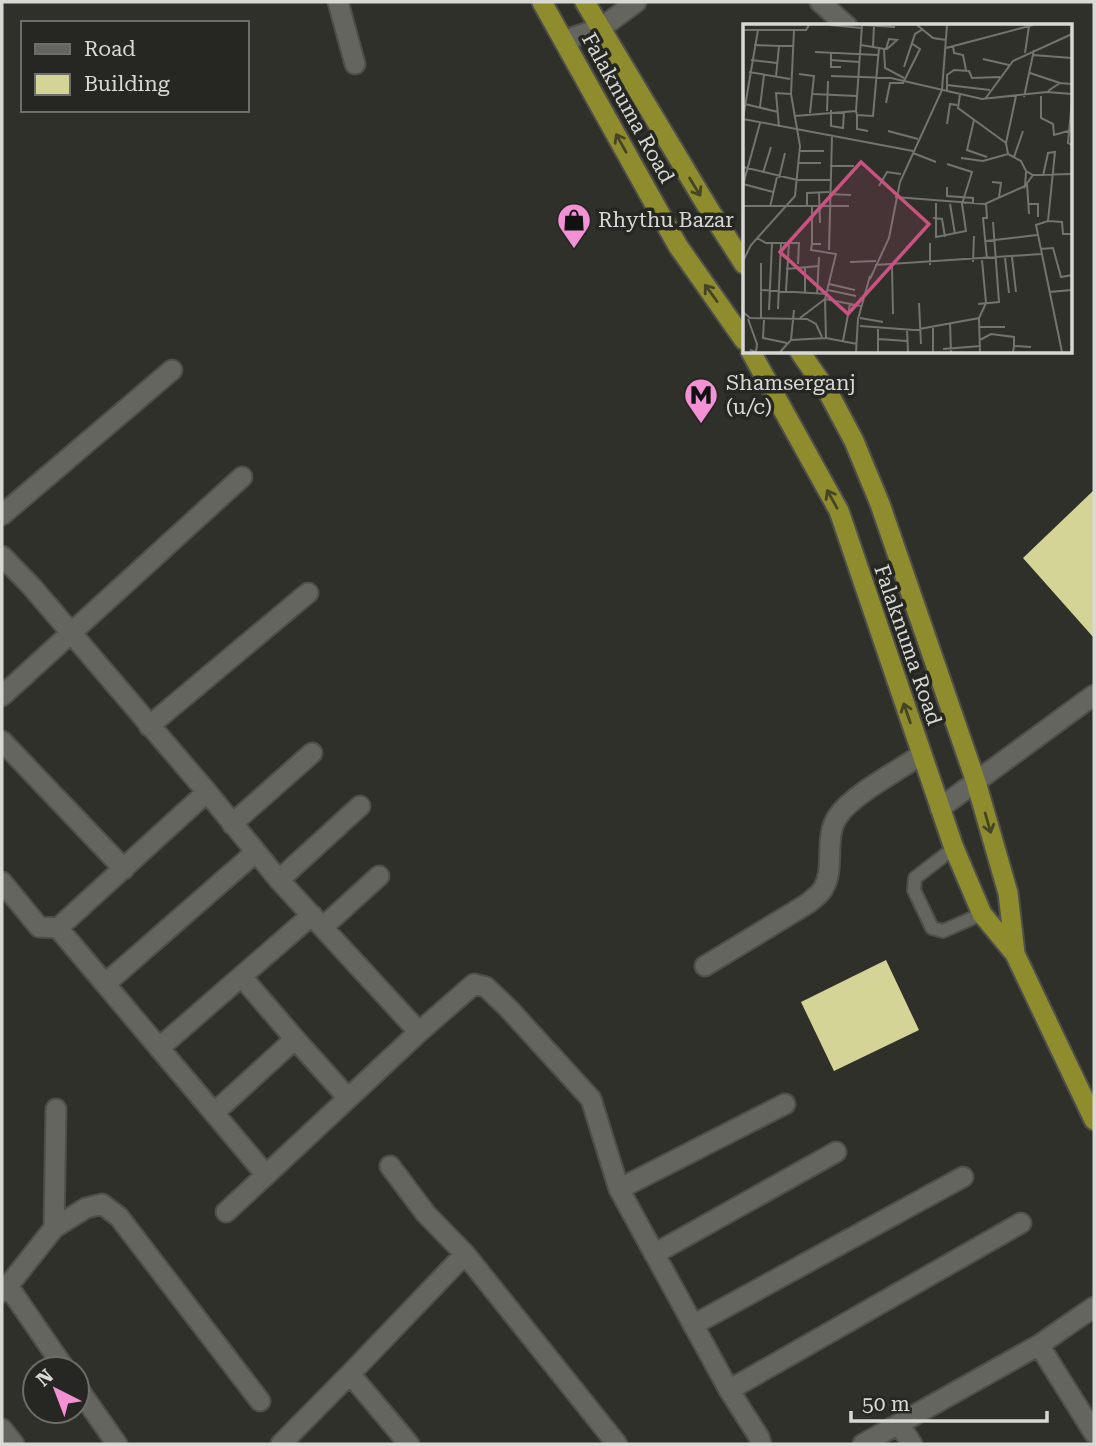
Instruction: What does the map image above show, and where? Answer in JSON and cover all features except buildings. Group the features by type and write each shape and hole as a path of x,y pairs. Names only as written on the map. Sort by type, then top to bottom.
{"highway":[{"name":"Falaknuma Road","path":"542,2 678,246 743,339"},
{"name":"Falaknuma Road","path":"585,2 743,262"},
{"name":"Falaknuma Road","path":"752,354 839,511 921,755 954,848 982,915 1015,954 1094,1120"},
{"name":"Falaknuma Road","path":"801,354 830,394 875,491 976,782 1008,893 1015,954"}],"street":[{"path":"338,2 355,64"},
{"path":"565,40 601,28 636,2"},
{"path":"820,2 845,24"},
{"path":"2,515 172,370"},
{"path":"2,696 242,477"},
{"path":"2,556 32,587 279,880 419,1032"},
{"path":"149,726 308,593"},
{"path":"940,808 1094,695"},
{"path":"2,741 124,869"},
{"path":"232,824 312,753"},
{"path":"705,966 807,904 821,892 828,877 830,837 837,817 852,800 921,755"},
{"path":"2,882 39,928 58,928 207,792"},
{"path":"279,880 360,806"},
{"path":"105,984 256,852"},
{"path":"159,1048 242,977 379,876"},
{"path":"58,928 266,1175"},
{"path":"242,977 348,1098"},
{"path":"226,1212 474,984 486,987 591,1099 619,1189 757,1442"},
{"path":"214,1114 295,1039"},
{"path":"619,1189 786,1104"},
{"path":"54,1228 55,1108"},
{"path":"654,1254 836,1152"},
{"path":"390,1166 426,1214 465,1254 617,1444"},
{"path":"694,1325 963,1177"},
{"path":"54,1355 5,1289 54,1228 86,1208 103,1204 119,1217 260,1401"},
{"path":"729,1390 1020,1223"},
{"path":"281,1444 465,1254"},
{"path":"863,1444 1039,1345 1094,1307"},
{"path":"1039,1345 1094,1433"},
{"path":"350,1374 409,1444"},
{"path":"91,1407 117,1444"},
{"path":"899,1424 912,1444"},
{"path":"2,1429 14,1444"}],"lane":[{"path":"954,848 915,878 914,890 932,928 943,931 982,915"}],"place":[{"name":"Rhythu Bazar","path":"574,250"},
{"name":"Shamserganj (u/c)","path":"701,425"}]}
